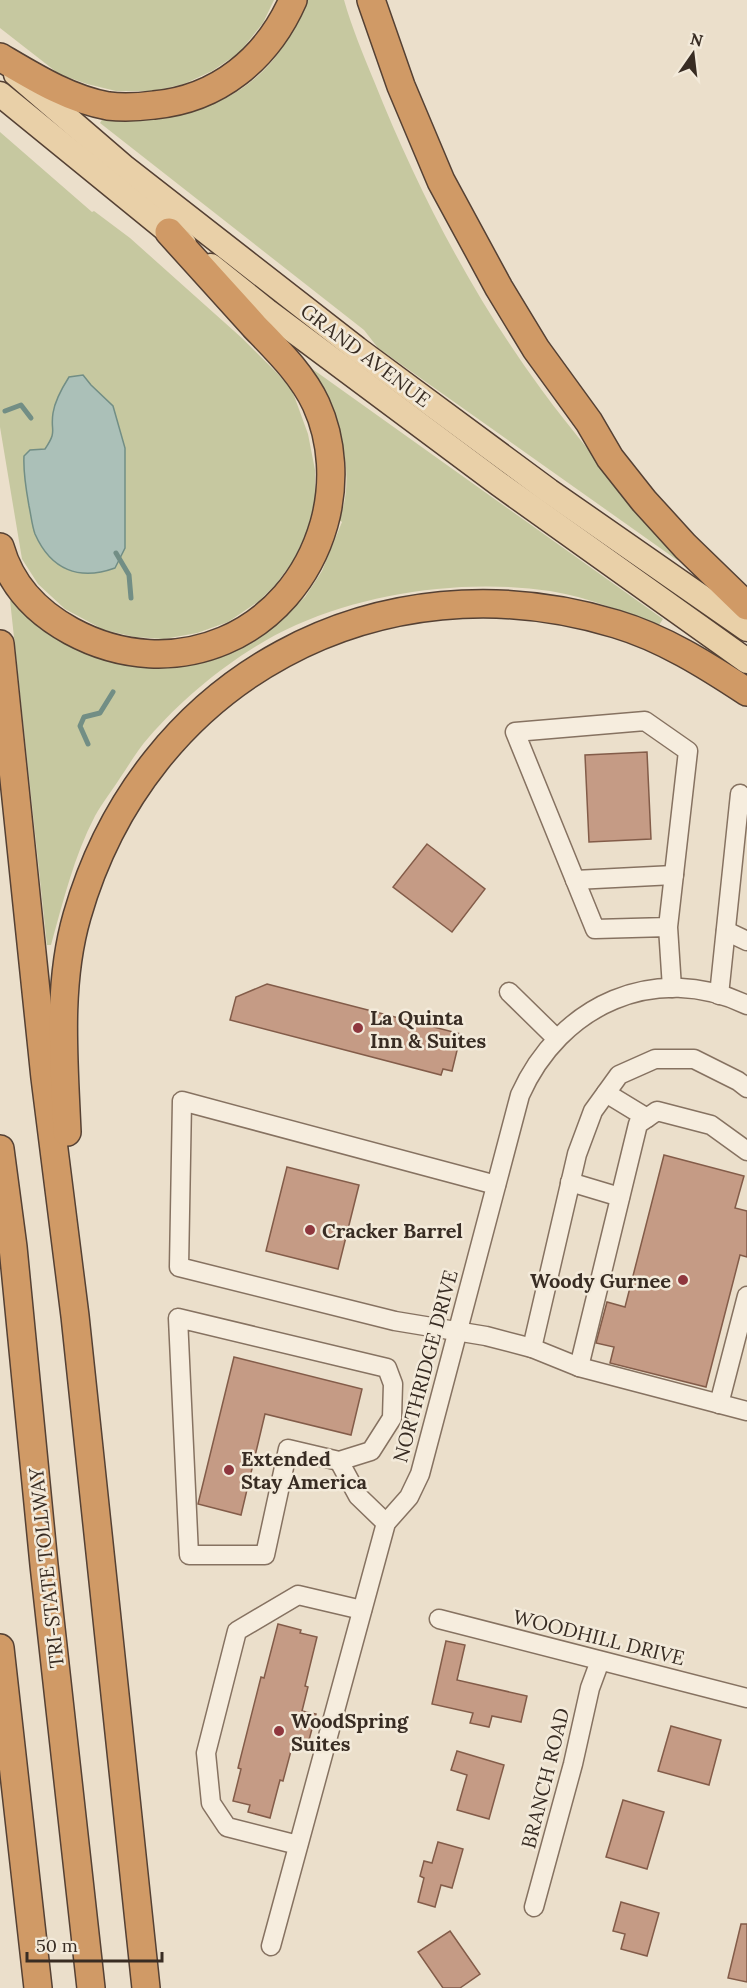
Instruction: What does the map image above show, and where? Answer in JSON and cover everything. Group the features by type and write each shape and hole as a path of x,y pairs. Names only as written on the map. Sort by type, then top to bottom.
{"highway":[{"path":"0,59 65,93 107,106 141,106 170,102 197,96 239,73 271,39 293,0"},
{"path":"371,0 401,86 441,181 499,288 536,349 589,423 610,458 644,501 684,546 747,606"},
{"path":"0,547 3,559 13,578 34,606 46,616 97,643 157,654 194,650 235,637 281,602 304,571 322,530 330,489 331,466 327,442 316,406 300,377 169,232"},
{"path":"75,1316 64,1042 67,960 71,937 83,894 94,867 108,835 125,806 160,755 212,703 252,672 277,657 360,621 402,610 444,604 490,603 572,612 618,624 666,644 709,667 747,692"},
{"path":"0,644 45,1078 75,1316 146,1988"},
{"name":"TRI-STATE TOLLWAY","path":"0,1149 13,1247 44,1565 91,1988"},
{"path":"0,1648 38,1988"}],"main road":[{"name":"GRAND AVENUE","path":"0,59 125,168 357,349 549,491 747,629"},
{"name":"GRAND AVENUE","path":"0,94 267,311 481,470 747,661"}],"street":[{"path":"668,927 595,928 515,732 645,721 688,751 668,927 672,988"},
{"path":"720,995 740,794"},
{"path":"575,880 674,875"},
{"path":"726,932 747,941"},
{"name":"NORTHRIDGE DRIVE","path":"386,1523 409,1497 420,1474 520,1095 531,1071 556,1038 566,1029 592,1009 622,996 672,988 703,990 747,1005"},
{"path":"509,992 556,1038"},
{"path":"532,1348 577,1154 593,1111 619,1075 655,1059 694,1059 738,1081 747,1088"},
{"path":"606,1093 647,1118"},
{"path":"496,1185 182,1101 179,1267 395,1321 486,1336 532,1348 579,1367 747,1411"},
{"path":"579,1367 638,1124 657,1111 711,1125 747,1151"},
{"path":"570,1182 620,1197"},
{"path":"719,1404 747,1296"},
{"path":"271,1946 386,1523 358,1496 339,1461 288,1449 265,1555 189,1555 177,1318 387,1368 393,1383 392,1418 371,1451 339,1461"},
{"path":"298,1845 226,1827 211,1803 206,1753 237,1631 298,1595 362,1610"},
{"name":"WOODHILL DRIVE","path":"439,1619 747,1698"},
{"name":"BRANCH ROAD","path":"534,1907 573,1764 590,1688 600,1661"}],"green space":[{"path":"0,0 274,0 263,23 239,53 212,71 184,84 154,91 116,91 59,74 0,28"},
{"path":"306,0 344,0 391,121 428,201 469,279 541,389 593,455 683,561 677,560 378,348 364,330 100,123 103,118 146,119 188,112 228,97 263,71 277,55"},
{"path":"0,132 92,212 94,211 130,238 243,339 292,390 308,434 315,470 315,499 307,531 293,561 276,584 259,601 228,622 197,633 164,639 135,637 104,630 65,609 38,584 22,559 0,427"},
{"path":"311,368 663,619 659,625 592,601 550,591 487,586 389,596 326,613 276,635 216,674 180,704 141,747 95,816 70,879 51,945 47,945 10,600 39,628 65,644 99,659 137,667 175,668 213,658 254,642 305,597 322,571 342,522 339,520 345,499 346,476 342,443 330,409 309,370"}],"shaded area":[{"path":"83,375 113,406 125,448 125,548 115,568 90,573 78,572 58,564 42,546 33,528 24,469 24,456 30,450 45,449 51,438 54,408 69,377"}],"building":[{"path":"647,752 651,839 589,842 585,755"},
{"path":"427,844 485,889 452,932 393,887"},
{"name":"La Quinta Inn & Suites","path":"267,984 461,1034 452,1071 443,1069 441,1075 230,1020 236,997"},
{"name":"Woody Gurnee","path":"664,1155 744,1176 735,1208 747,1211 747,1257 740,1255 706,1387 610,1363 614,1347 596,1343 607,1302 625,1307"},
{"name":"Cracker Barrel","path":"287,1167 359,1185 338,1269 266,1251"},
{"name":"Extended Stay America","path":"234,1357 362,1389 351,1435 265,1414 241,1515 198,1504"},
{"name":"WoodSpring Suites","path":"278,1624 317,1637 305,1686 308,1687 302,1711 316,1714 306,1751 292,1747 270,1818 248,1812 250,1805 233,1801 241,1769 238,1768 261,1677 264,1678"},
{"path":"446,1641 465,1645 457,1680 527,1696 521,1722 492,1716 489,1727 470,1723 473,1713 432,1704"},
{"path":"671,1726 721,1740 709,1785 658,1771"},
{"path":"457,1751 504,1765 489,1819 457,1810 467,1775 451,1770"},
{"path":"623,1800 664,1812 647,1869 606,1857"},
{"path":"438,1842 463,1849 452,1888 441,1885 435,1907 418,1902 424,1878 420,1876 424,1861 432,1863"},
{"path":"621,1902 659,1913 647,1956 621,1949 625,1934 613,1931"},
{"path":"741,1924 747,1924 747,1982 728,1978"},
{"path":"450,1931 480,1974 460,1988 443,1988 418,1952"}],"waterway":[{"path":"5,411 21,405 31,418"},
{"path":"116,553 129,575 131,598"},
{"path":"88,744 80,726 84,717 100,713 113,692"}],"place":[{"name":"La Quinta Inn & Suites","path":"358,1028"},
{"name":"Cracker Barrel","path":"310,1230"},
{"name":"Woody Gurnee","path":"683,1280"},
{"name":"Extended Stay America","path":"229,1470"},
{"name":"WoodSpring Suites","path":"279,1731"}]}
